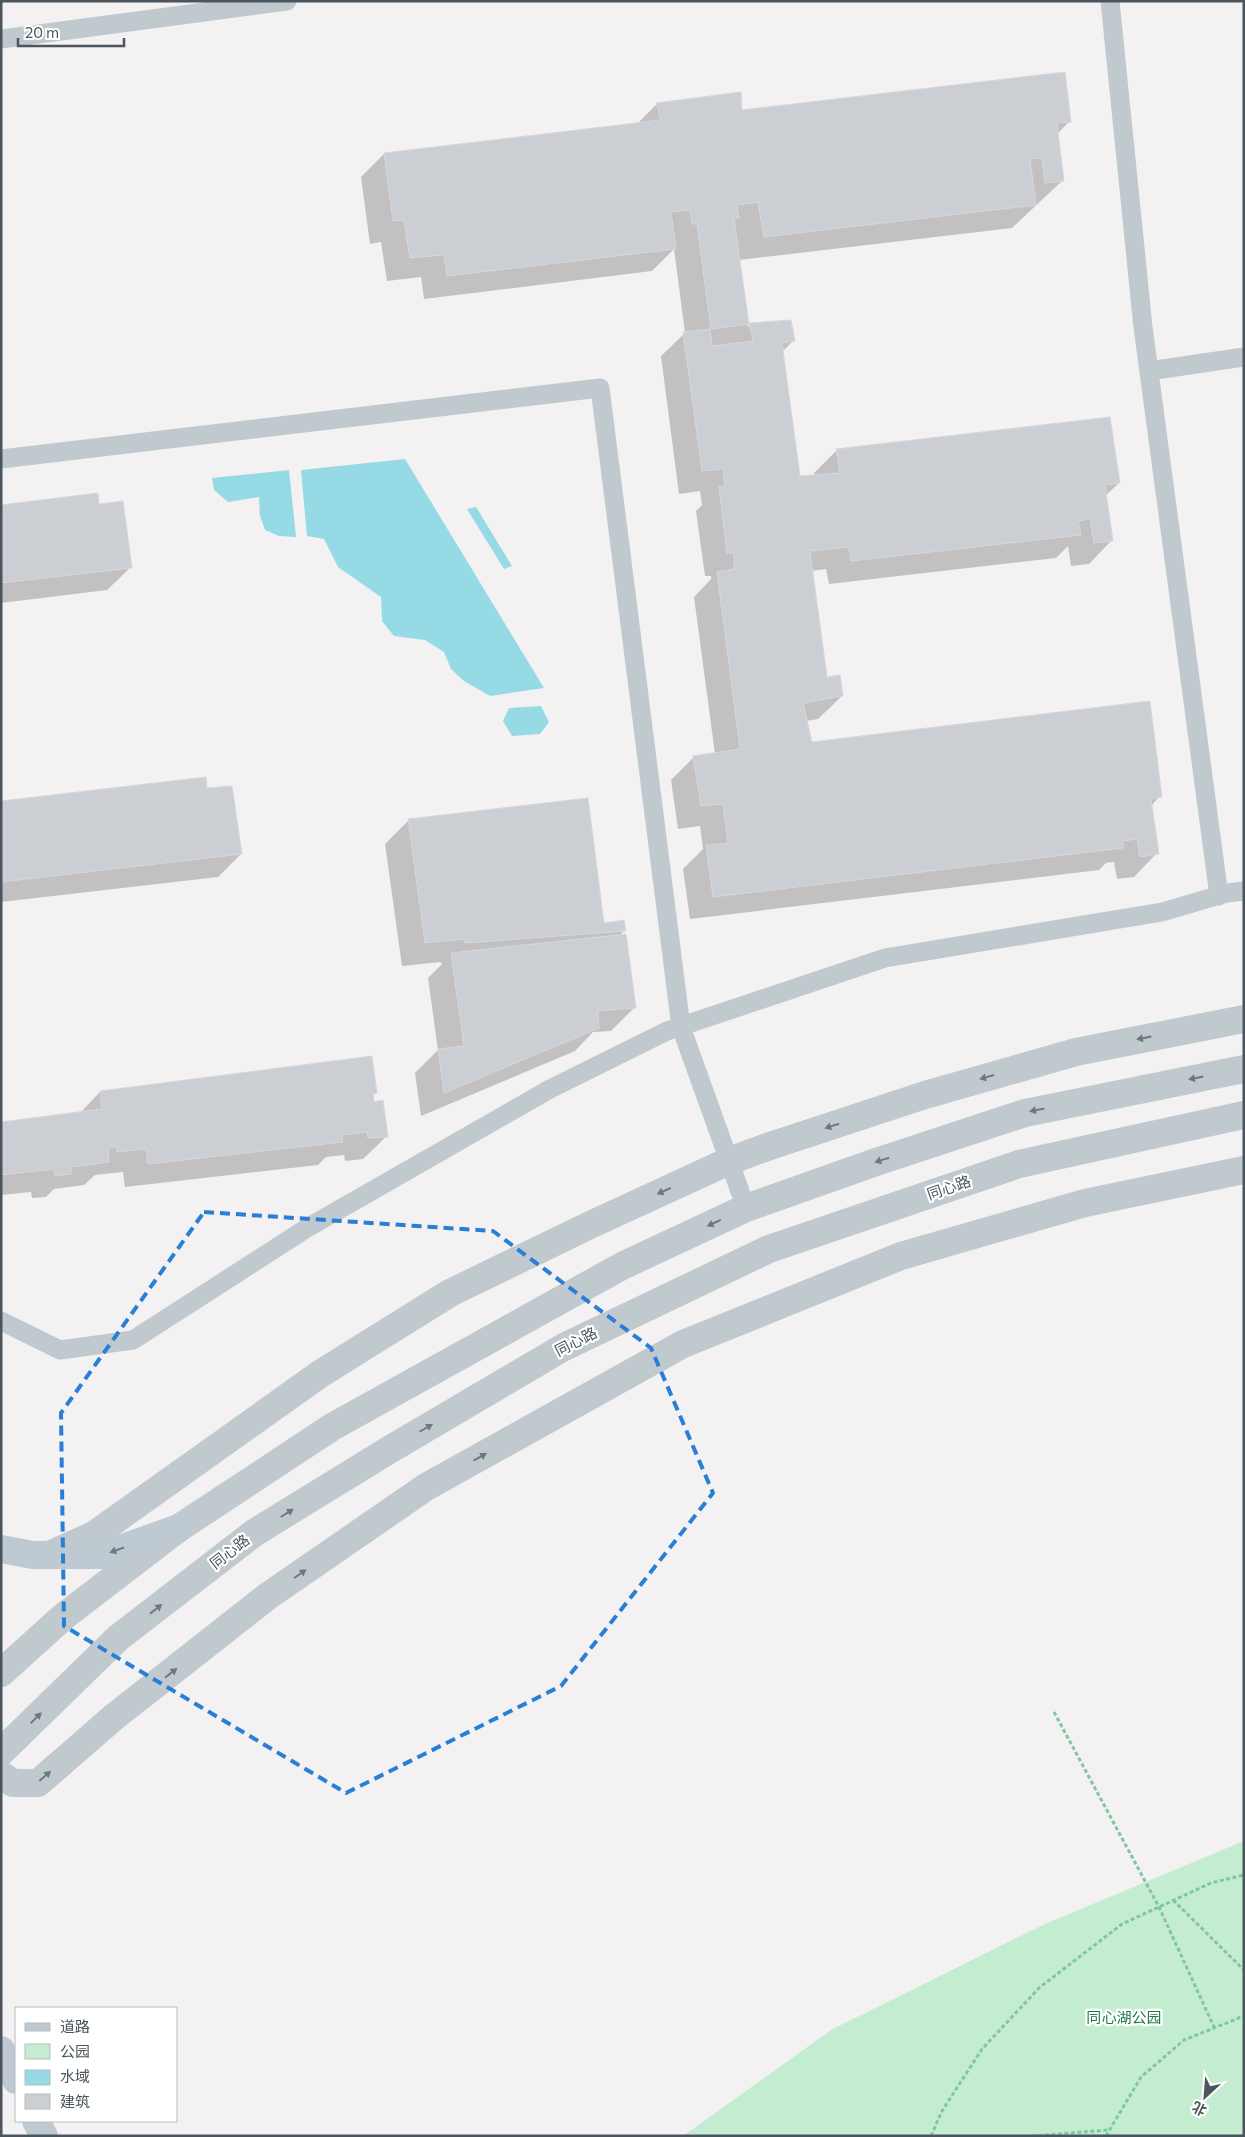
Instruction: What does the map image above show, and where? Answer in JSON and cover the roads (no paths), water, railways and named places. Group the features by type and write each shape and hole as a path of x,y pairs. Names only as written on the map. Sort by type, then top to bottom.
{"main road":[{"path":"1,1549 33,1555 102,1555 179,1528"},
{"path":"1,2050 15,2078"},
{"path":"37,2122 44,2136"}],"street":[{"path":"49,1555 94,1535 320,1374 450,1293 590,1225 729,1162 770,1146 925,1095 1067,1054 1244,1019"},
{"path":"1,1673 63,1617 179,1528 332,1427 622,1266 746,1208 1024,1112 1244,1069"},
{"name":"同心路","path":"1,1752 118,1638 254,1533 389,1450 564,1347 769,1250 1019,1164 1244,1115"},
{"path":"1,1775 13,1783 38,1783 114,1717 268,1596 426,1487 683,1344 901,1256 1085,1204 1244,1170"}],"lane":[{"path":"1,38 287,1"},
{"path":"1110,1 1149,371 1219,896"},
{"path":"1149,371 1244,357"},
{"path":"1,458 600,388 681,1027 746,1208"},
{"path":"1,1321 60,1350 133,1340 324,1218 550,1089 666,1031 885,958 1162,912 1227,893 1244,891"}],"water":[{"path":"405,459 544,688 490,696 464,681 451,669 444,652 425,640 394,636 382,621 381,597 338,567 324,539 307,536 301,470"},
{"path":"289,470 296,537 279,536 265,530 260,516 259,497 228,502 214,490 212,478"},
{"path":"476,507 512,566 504,569 467,509"},
{"path":"541,706 549,722 540,734 512,736 503,721 509,708"}],"park label":[{"name":"同心湖公园","path":"1124,2018"}]}
